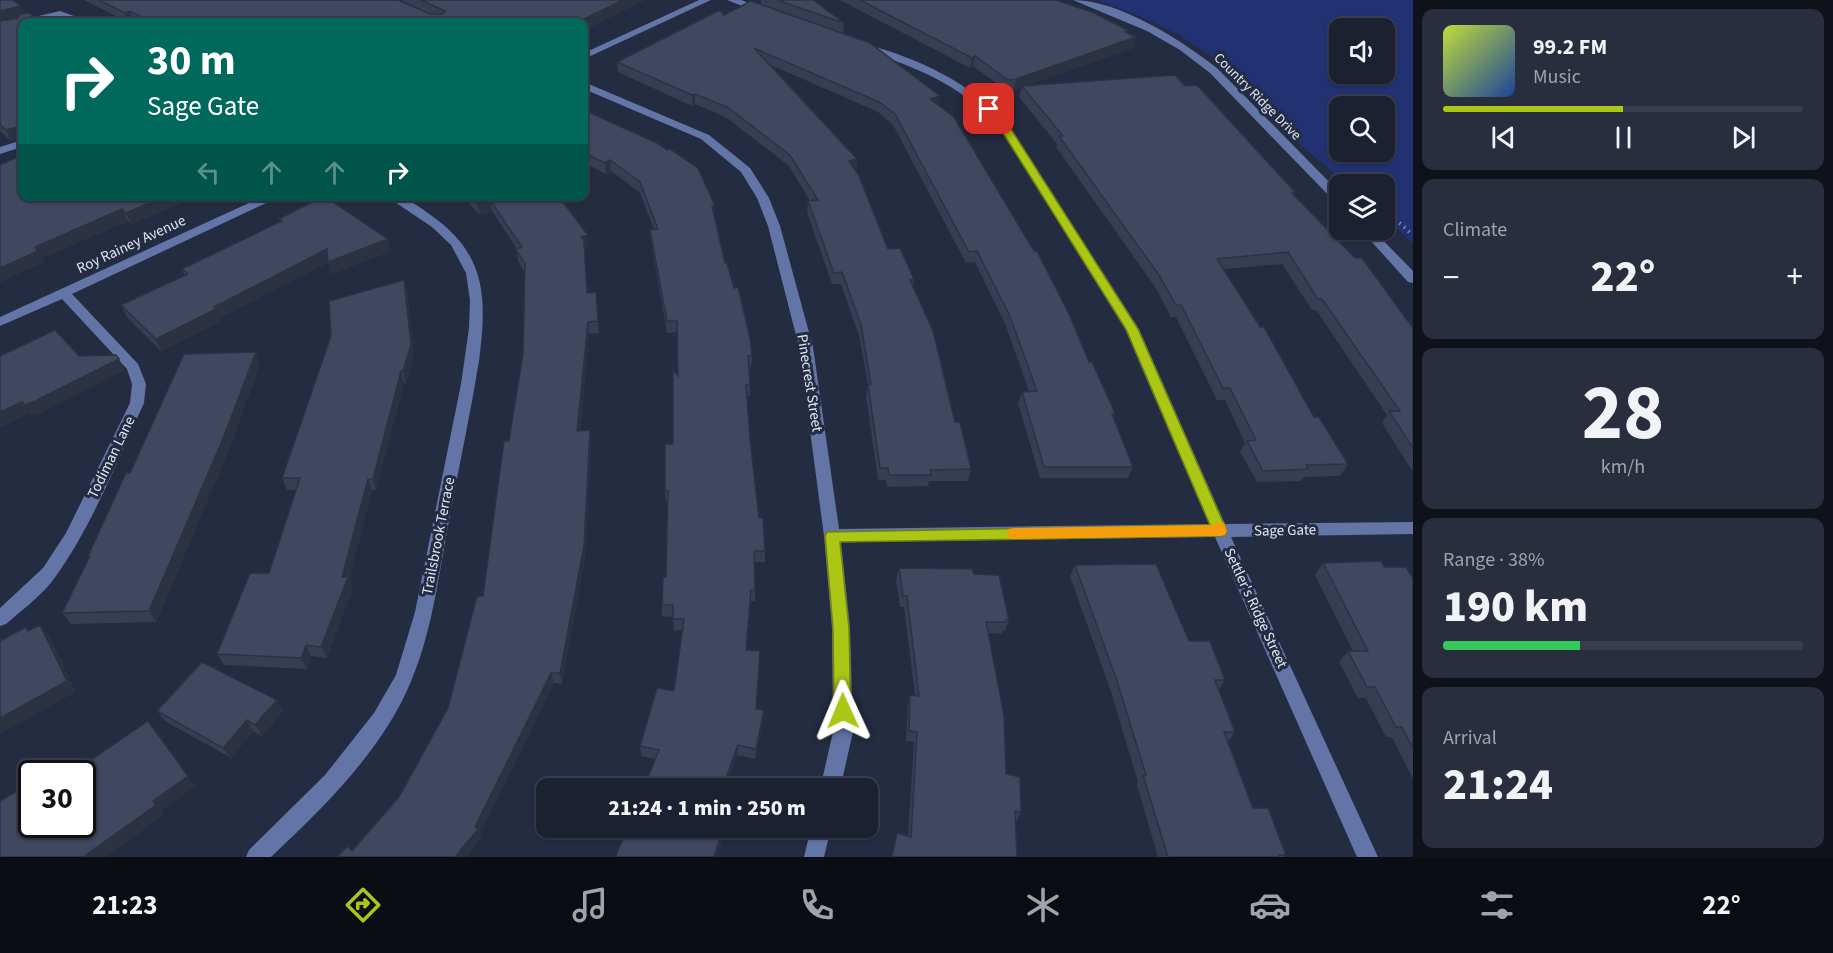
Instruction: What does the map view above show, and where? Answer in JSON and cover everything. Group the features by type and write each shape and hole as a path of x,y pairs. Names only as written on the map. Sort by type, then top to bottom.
{"street":[{"path":"588,54 706,0"},
{"path":"732,0 776,16"},
{"name":"Country Ridge Drive","path":"1078,0 1140,23 1195,55 1214,71 1329,189"},
{"path":"43,18 60,14 73,18"},
{"path":"0,28 18,24"},
{"name":"Settler's Ridge Street","path":"853,43 935,72 957,84 975,96 1004,126 1132,329 1220,531 1368,857"},
{"name":"Pinecrest Street","path":"588,87 705,137 746,170 763,198 774,226 806,347 832,536 841,628 843,732 833,778"},
{"path":"0,151 18,144"},
{"name":"Roy Rainey Avenue","path":"0,322 264,201"},
{"name":"Trailsbrook Terrace","path":"256,857 304,813 366,742 396,694 416,642 476,335 474,280 469,264 450,235 435,222 401,201"},
{"path":"1376,240 1413,279"},
{"name":"Todiman Lane","path":"0,619 43,579 66,546 137,403 139,384 133,367 64,293"},
{"name":"Sage Gate","path":"832,536 1413,528"},
{"path":"814,857 819,838"}],"path":[{"path":"1395,219 1413,235"}],"shaded area":[{"path":"1098,0 1413,0 1413,243 1395,227 1395,174 1335,174 1303,147 1213,58 1179,35"}],"building":[{"path":"0,0 13,0 21,6 0,11"},
{"path":"99,0 398,0 430,14 443,14 445,11 421,0 623,0 586,18 144,18 130,11 125,13"},
{"path":"777,0 813,0 844,23"},
{"path":"860,0 1056,0 1094,13 1136,37 1008,80 975,56 972,58"},
{"path":"751,1 870,43 940,96 930,99 954,117 1034,251 1037,251 1115,413 1112,414 1133,467 1044,467 1022,392 1037,391 1009,314 977,251 969,252 895,114 879,102 754,48 857,159 849,161 859,176 888,249 900,248 914,279 910,280 933,331 955,422 960,422 971,469 930,470 931,475 889,475 888,468 880,468 868,384 871,384 861,325 842,272 834,273 808,201 818,200 790,155 727,107 695,94 692,95 617,62 720,10 724,15"},
{"path":"29,13 36,18 18,18 19,14"},
{"path":"18,18 18,127 6,130 0,125 0,21"},
{"path":"1175,75 1185,86 1197,85 1295,192 1292,193 1329,231 1329,240 1338,240 1355,258 1362,258 1413,328 1413,448 1389,411 1400,411 1322,299 1318,299 1288,252 1217,259 1260,327 1264,327 1314,417 1319,417 1348,464 1306,465 1308,469 1263,471 1247,441 1256,440 1230,388 1223,388 1181,305 1176,305 1159,275 1059,136 1063,136 1022,86"},
{"path":"588,112 657,143 667,150 670,149 698,168 715,206 712,206 725,263 727,263 734,288 738,287 750,338 752,356 748,356 750,385 746,385 759,518 763,518 765,551 754,551 755,590 751,590 746,650 760,651 756,709 764,710 756,749 738,745 726,778 648,778 659,750 640,746 657,688 674,691 684,619 673,619 673,605 662,605 663,577 666,577 668,491 665,491 665,444 673,444 673,369 678,376 677,321 667,321 650,230 658,229 640,182 610,160 605,163 588,155"},
{"path":"18,157 18,201 154,201 126,213 122,209 35,247 38,251 0,268 0,165"},
{"path":"314,201 331,201 388,239 328,262 327,249 156,339 121,305 188,274 182,269 282,221 279,219"},
{"path":"491,201 562,201 588,235 581,237 584,240 587,293 596,292 598,321 588,322 577,431 590,430 584,546 560,673 551,673 475,827 478,829 455,857 337,857 348,846 352,851 399,797 448,708 477,596 483,596 504,441 509,441 523,354 525,264 516,249 522,247"},
{"path":"404,280 411,344 403,371 401,371 373,479 368,479 342,577 348,577 321,647 306,645 301,658 217,654 250,573 269,573 300,478 282,478 331,336 329,301"},
{"path":"55,330 79,356 116,355 119,359 35,401 25,405 22,402 0,412 0,356"},
{"path":"256,352 222,441 149,611 62,613 126,473 130,473 184,354"},
{"path":"1381,561 1384,567 1406,567 1413,578 1413,749 1402,727 1396,727 1375,687 1367,687 1348,651 1368,651 1323,563"},
{"path":"1156,564 1189,641 1210,641 1225,680 1215,680 1235,732 1224,732 1253,808 1268,808 1286,855 1279,855 1279,857 1168,857 1117,681 1075,565"},
{"path":"899,568 972,569 974,574 999,575 1009,620 986,622 1004,715 1006,774 1020,777 1021,812 1015,811 1017,857 892,857 897,833 911,837 917,732 909,731 910,695 919,696 907,596 903,596"},
{"path":"40,625 67,681 0,718 0,641 26,627 28,631"},
{"path":"202,662 277,700 255,725 247,720 223,748 157,711"},
{"path":"148,721 188,776 153,801 156,805 83,857 0,857 0,801 18,790 18,838 96,838 96,760 91,760"},
{"path":"624,838 720,838 714,857 615,857"}],"slow traffic":[{"path":"1014,534 1220,531 1218,528"}],"route":[{"path":"843,711 841,628 832,536 1220,531 1132,329 1004,126 989,109"}]}
